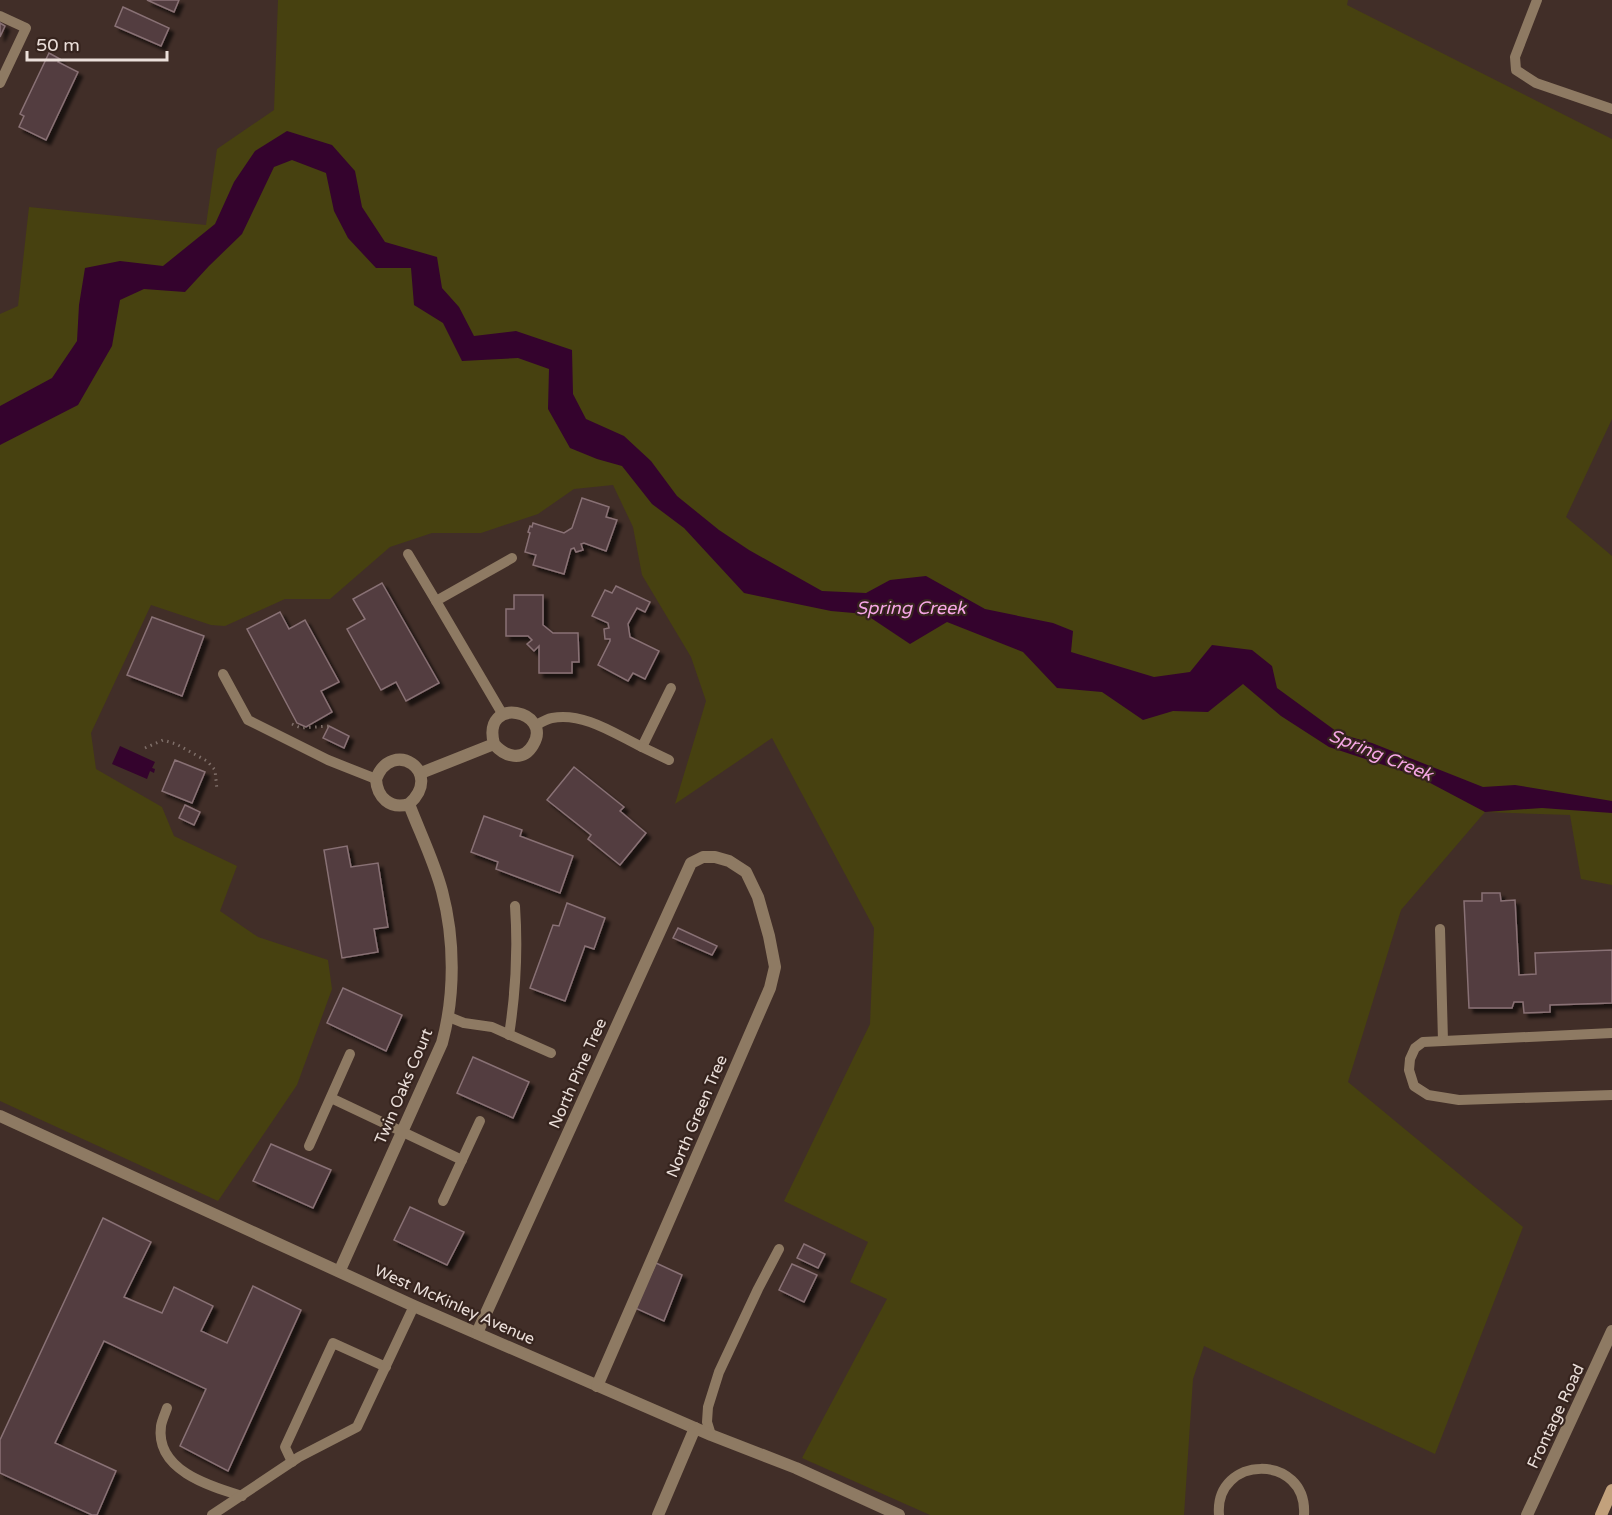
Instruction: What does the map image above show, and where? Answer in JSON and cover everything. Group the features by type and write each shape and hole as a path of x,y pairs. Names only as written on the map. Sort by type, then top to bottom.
{"street":[{"path":"519,712 526,715 535,726 537,733 532,747 520,755 506,754 494,744 492,730 503,715 519,712"},
{"path":"421,773 494,744"},
{"path":"395,759 410,762 421,773 421,789 418,796 409,804 399,807 383,799 379,794 376,779 382,766 395,759"},
{"name":"Twin Oaks Court","path":"340,1270 442,1043 449,1017 451,980 448,920 442,892 409,804"},
{"name":"North Pine Tree","path":"477,1333 691,863 703,857 715,857 729,861"},
{"name":"North Green Tree","path":"597,1386 770,988 775,967 758,897 746,872 729,861"},
{"name":"West McKinley Avenue","path":"0,1116 340,1270 414,1306 711,1435 796,1468 879,1511 899,1515"},
{"name":"Frontage Road","path":"1527,1515 1612,1331"},
{"path":"658,1515 695,1428"},
{"path":"1601,1515 1612,1490"}],"lane":[{"path":"1537,0 1515,57 1516,70 1536,82 1612,109"},
{"path":"0,16 26,28 0,83"},
{"path":"408,554 503,715"},
{"path":"436,601 512,558"},
{"path":"223,674 248,720 328,760 376,779"},
{"path":"642,747 671,688"},
{"path":"535,726 551,718 572,717 587,721 669,760"},
{"path":"509,1035 517,943 514,906"},
{"path":"1440,929 1443,1041"},
{"path":"449,1017 464,1023 492,1028 551,1053"},
{"path":"1612,1033 1423,1042 1415,1048 1410,1059 1409,1070 1414,1086 1428,1095 1459,1100 1612,1095"},
{"path":"309,1146 350,1054"},
{"path":"331,1098 462,1160"},
{"path":"443,1201 480,1121"},
{"path":"711,1435 707,1422 708,1407 719,1372 758,1289 780,1249"},
{"path":"212,1515 292,1461 357,1427 414,1306"},
{"path":"292,1461 285,1447 333,1343 386,1367"},
{"path":"167,1408 161,1426 162,1448 173,1464 214,1488 242,1496"},
{"path":"1219,1515 1218,1507 1222,1493 1230,1481 1241,1472 1255,1468 1270,1468 1283,1473 1293,1482 1301,1493 1304,1515"}],"path":[{"path":"285,721 301,728 329,726"},
{"path":"145,748 163,740 169,740 197,755 215,770 217,790"}],"shaded area":[{"path":"278,0 1348,0 1347,5 1612,139 1612,419 1566,517 1612,556 1612,885 1581,879 1570,815 1485,812 1401,910 1348,1082 1523,1227 1435,1454 1204,1346 1193,1379 1184,1515 930,1515 802,1458 887,1299 850,1282 868,1242 784,1201 870,1024 874,928 772,738 675,804 706,701 691,657 642,575 633,527 613,485 574,489 538,514 481,533 432,533 390,547 330,599 285,599 225,626 211,625 151,605 91,733 96,769 162,807 174,836 237,866 220,911 258,937 328,960 332,989 297,1085 218,1201 0,1101 0,314 18,306 29,207 206,225 217,149 274,110"}],"water":[{"name":"Spring Creek","path":"287,131 332,145 355,171 362,207 385,242 437,257 442,288 459,307 474,336 516,331 572,350 573,394 586,419 624,436 651,461 677,496 719,530 749,550 822,591 866,593 890,580 926,576 985,609 1053,623 1073,631 1071,652 1154,677 1190,672 1212,645 1252,650 1272,666 1277,688 1340,734 1372,743 1483,787 1515,785 1612,801 1612,813 1542,808 1485,812 1417,776 1329,747 1281,716 1243,684 1208,712 1173,711 1143,720 1102,692 1057,688 1023,652 947,622 910,644 865,614 831,611 744,593 684,528 652,504 622,466 570,448 548,409 549,369 518,358 462,361 443,323 414,305 411,268 376,268 348,238 334,211 326,173 292,160 274,167 242,234 185,292 144,289 120,300 112,346 78,405 0,445 0,406 52,378 77,341 79,305 85,268 120,261 163,266 215,224 234,182 255,151"},
{"path":"120,746 155,762 152,768 155,769 154,773 150,771 147,779 112,764"}],"building":[{"path":"147,0 179,0 174,12"},
{"path":"123,7 169,28 161,46 115,26"},
{"path":"0,23 5,26 0,37"},
{"path":"49,53 60,59 58,62 78,72 46,140 19,127 24,116 20,114"},
{"path":"582,498 609,507 606,517 617,520 606,551 584,543 581,544 583,550 576,552 574,548 571,549 564,574 533,565 536,555 525,552 530,526 532,527 533,523 564,533 572,528"},
{"path":"382,583 439,683 406,701 396,682 381,690 347,629 365,619 353,599"},
{"path":"616,586 650,602 645,612 637,608 628,624 630,637 659,651 645,679 633,673 628,681 598,665 610,641 610,639 605,639 604,629 609,628 608,623 592,616 605,590 612,593"},
{"path":"514,595 543,595 543,625 553,633 578,633 579,662 572,662 572,673 539,673 539,646 534,651 527,644 532,640 528,636 506,636 506,609 514,609"},
{"path":"280,612 289,629 305,620 339,682 321,691 332,712 306,727 297,723 247,629"},
{"path":"152,617 204,636 182,696 127,675"},
{"path":"329,726 349,736 344,748 323,738"},
{"path":"175,760 205,772 192,803 162,791"},
{"path":"574,767 624,807 620,811 646,833 620,865 588,839 591,835 547,800"},
{"path":"185,805 200,812 194,825 179,818"},
{"path":"484,816 522,830 520,836 573,856 560,893 496,869 498,862 471,852"},
{"path":"347,846 351,867 378,863 388,927 374,929 378,952 342,958 324,850"},
{"path":"1482,893 1500,893 1501,901 1515,900 1519,975 1536,974 1535,953 1612,950 1612,1003 1550,1005 1550,1012 1524,1013 1523,1002 1514,1002 1512,1008 1469,1008 1464,901 1482,901"},
{"path":"567,903 605,918 594,949 585,946 565,1001 530,988 553,925 559,926"},
{"path":"678,928 717,946 712,955 673,938"},
{"path":"343,988 402,1015 386,1051 327,1023"},
{"path":"473,1057 529,1082 513,1118 457,1093"},
{"path":"271,1144 331,1170 313,1208 253,1181"},
{"path":"410,1207 464,1232 447,1265 394,1240"},
{"path":"103,1218 151,1242 124,1297 162,1313 174,1287 213,1306 201,1331 227,1343 253,1286 301,1310 228,1471 180,1446 206,1389 104,1341 55,1443 116,1471 97,1515 92,1515 0,1473 0,1440"},
{"path":"804,1244 825,1254 818,1268 797,1258"},
{"path":"656,1263 682,1275 664,1321 635,1308"},
{"path":"792,1264 817,1275 804,1302 779,1290"}]}
